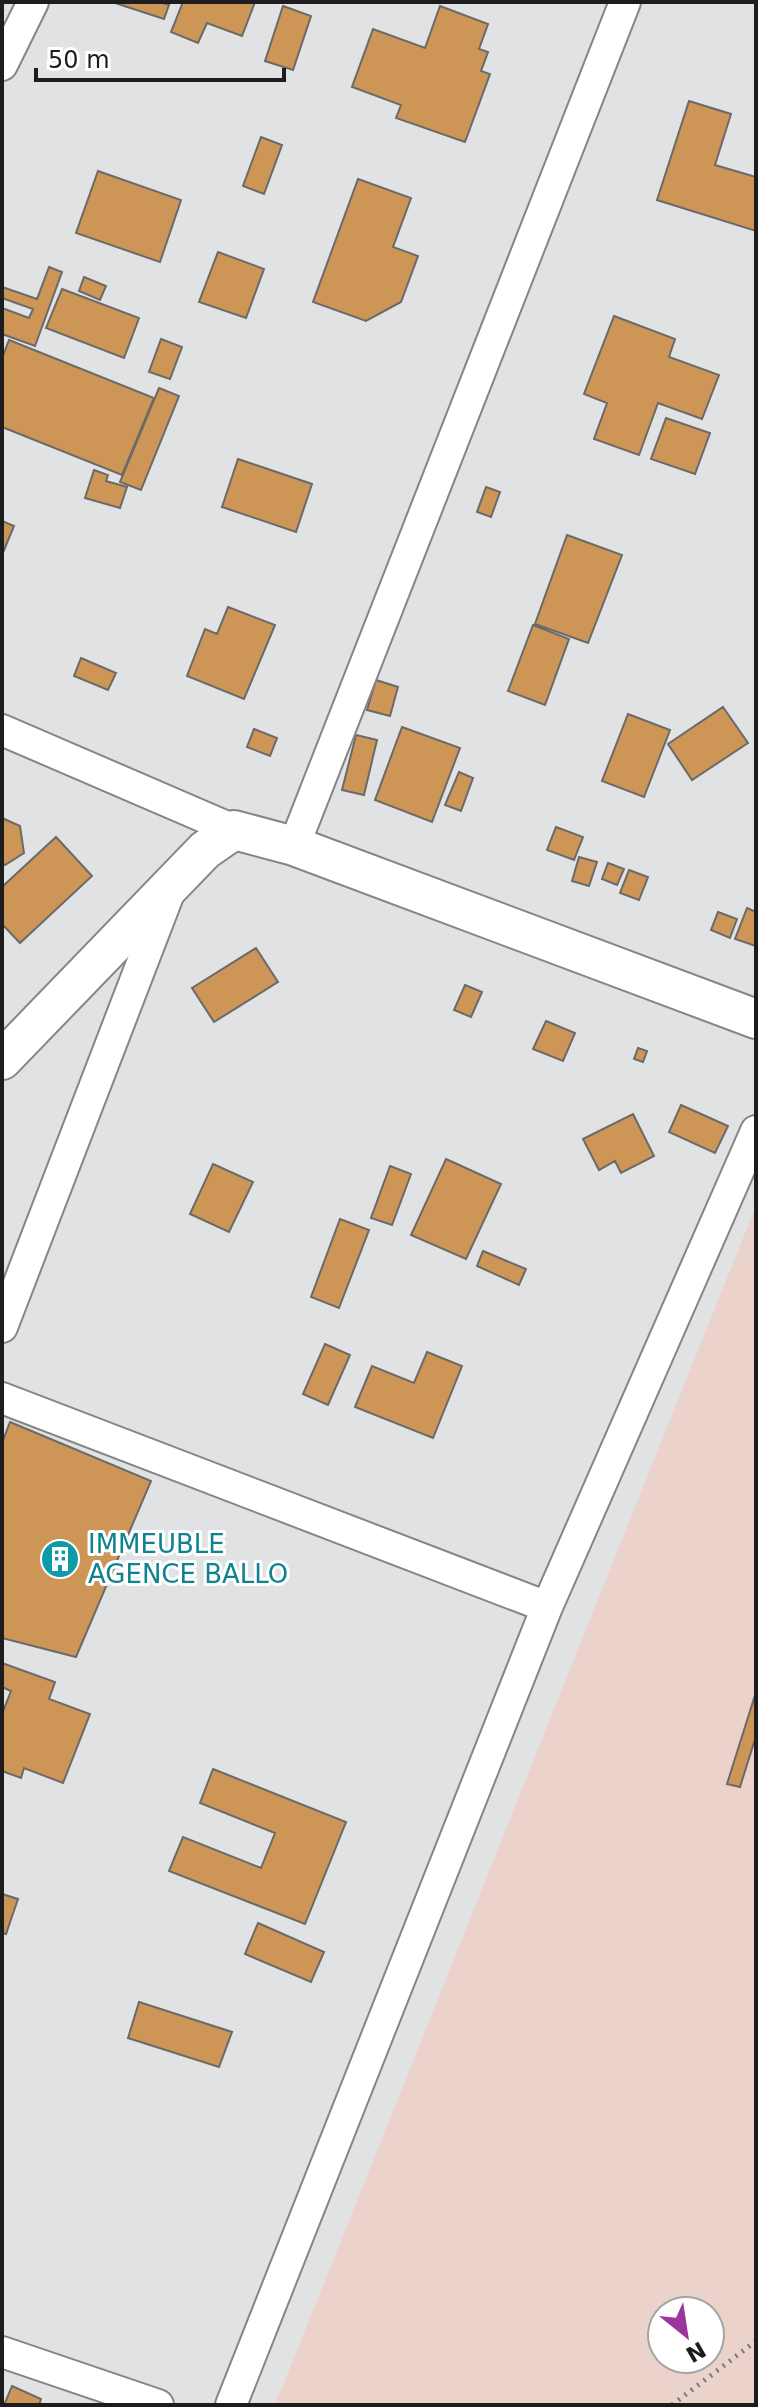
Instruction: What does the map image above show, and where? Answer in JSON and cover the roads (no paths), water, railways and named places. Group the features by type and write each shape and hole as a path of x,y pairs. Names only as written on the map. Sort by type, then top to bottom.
{"street":[{"path":"2,65 33,2"},
{"path":"294,846 625,2"},
{"path":"2,730 234,830 294,846 756,1019"},
{"path":"2,1060 205,850 234,830"},
{"path":"2,1327 172,884"},
{"path":"231,2405 547,1607 756,1131"},
{"path":"2,1398 547,1607"},
{"path":"2,2352 158,2405"}],"place":[{"name":"IMMEUBLE AGENCE BALLO","path":"60,1559"}]}
